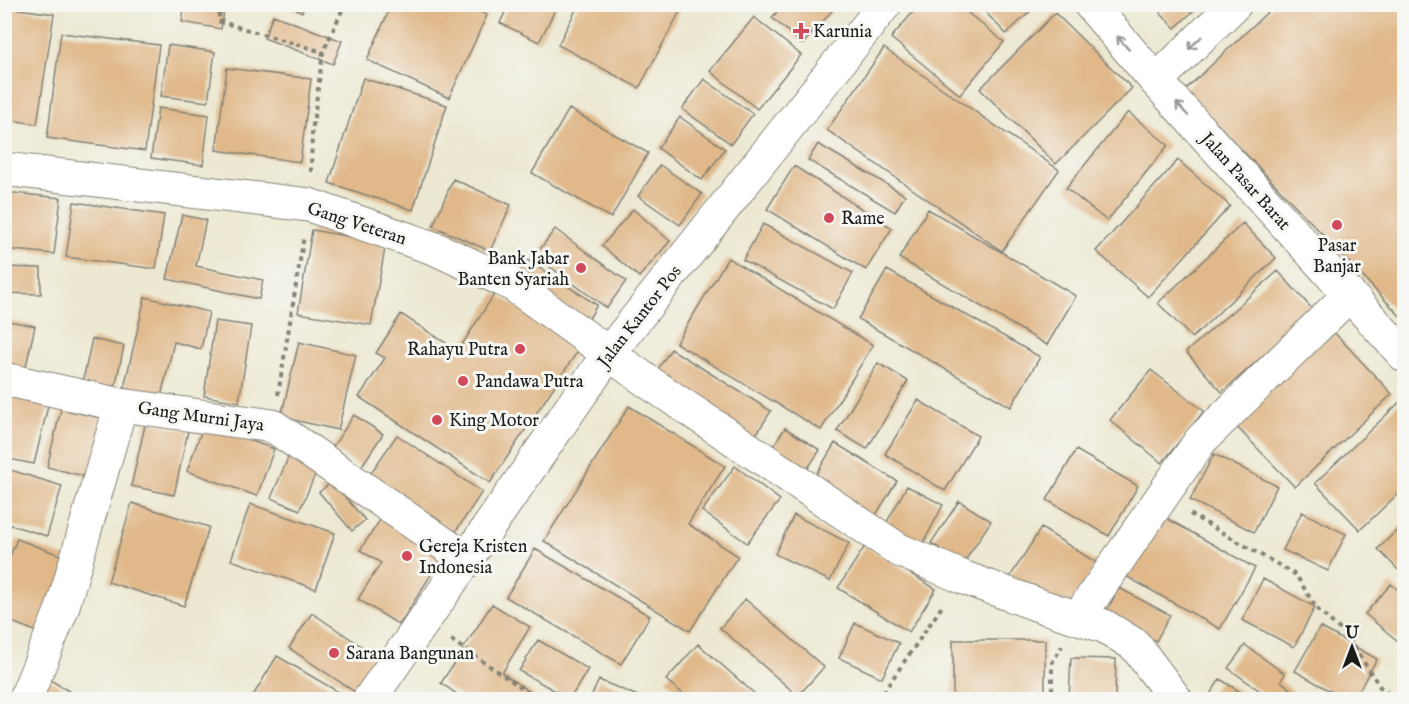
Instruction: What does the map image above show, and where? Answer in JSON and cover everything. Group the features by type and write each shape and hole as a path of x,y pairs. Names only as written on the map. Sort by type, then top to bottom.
{"street":[{"name":"Jalan Kantor Pos","path":"369,699 609,353 885,4"},
{"name":"Jalan Pasar Barat","path":"1090,4 1156,81 1404,355"},
{"path":"1156,81 1234,4"},
{"name":"Gang Veteran","path":"4,169 309,205 436,249 512,284 647,381 899,550 962,577 1104,626 1135,645 1176,699"},
{"path":"1078,618 1202,440 1349,295"},
{"name":"Gang Murni Jaya","path":"4,379 121,405 273,426 466,559"},
{"path":"25,699 62,609 121,405"}],"path":[{"path":"221,4 218,21 323,52"},
{"path":"273,426 309,205 312,132 323,52 345,4"},
{"path":"1162,498 1296,575 1317,609 1347,635 1380,687 1397,699"},
{"path":"878,699 962,577"},
{"path":"1052,699 1052,663 1078,618"},
{"path":"423,621 540,699"},
{"path":"772,699 773,697 777,699"}],"building":[{"path":"185,4 225,4 221,29 182,22"},
{"path":"284,4 305,4 302,12"},
{"path":"392,4 463,4 487,15 449,98 367,60"},
{"path":"509,4 558,4 539,42 500,23"},
{"path":"579,4 684,4 639,88 558,45"},
{"name":"Karunia","path":"783,4 838,4 803,44 772,18"},
{"path":"978,4 1038,4 1006,34"},
{"path":"1170,4 1201,4 1175,28 1160,13"},
{"name":"Pasar Banjar","path":"1276,4 1404,4 1404,320 1185,90"},
{"path":"919,5 958,5 1004,42 960,95 891,38"},
{"path":"4,7 54,14 37,124 4,119"},
{"path":"1055,13 1132,88 1056,164 980,89"},
{"path":"273,15 342,41 333,64 264,38"},
{"path":"754,17 801,55 757,109 710,71"},
{"path":"61,33 159,45 145,151 47,138"},
{"path":"168,45 215,52 208,102 161,96"},
{"path":"884,48 1059,170 1002,251 827,130"},
{"path":"227,68 311,79 300,162 216,150"},
{"path":"363,78 447,105 413,210 329,183"},
{"path":"704,79 753,114 731,144 682,109"},
{"path":"158,108 209,115 203,165 151,158"},
{"path":"569,109 648,153 611,218 532,173"},
{"path":"1128,112 1168,145 1107,221 1066,188"},
{"path":"680,117 725,149 702,180 658,148"},
{"path":"818,144 905,195 895,212 808,160"},
{"path":"1178,160 1230,206 1148,297 1096,251"},
{"path":"660,165 702,194 680,225 638,196"},
{"name":"Rame","path":"794,166 892,228 866,270 767,209"},
{"path":"453,179 511,205 490,251 433,226"},
{"path":"4,192 61,198 54,254 4,249"},
{"path":"74,202 164,215 156,269 66,257"},
{"path":"633,209 670,241 639,277 602,246"},
{"path":"928,209 1076,296 1047,345 899,258"},
{"path":"182,215 206,220 196,266 263,280 259,299 167,279"},
{"path":"1243,223 1276,258 1192,338 1158,303"},
{"path":"763,224 853,273 833,309 743,260"},
{"name":"Bank Jabar Banten Syariah","path":"555,229 626,281 607,308 535,256"},
{"path":"312,230 386,243 371,325 298,313"},
{"path":"524,258 597,305 587,322 513,274"},
{"path":"728,258 873,345 821,430 676,343"},
{"path":"4,267 41,268 41,294 4,293"},
{"path":"887,270 1040,357 1011,407 858,319"},
{"path":"1278,271 1314,311 1222,392 1186,352"},
{"path":"495,293 581,346 490,483 359,397 385,358 376,353 401,314 458,351"},
{"path":"145,297 209,312 201,349 174,342 161,397 124,388"},
{"path":"4,320 35,326 24,375 4,371"},
{"path":"215,321 251,326 239,402 204,396"},
{"path":"1330,328 1392,394 1295,487 1232,422"},
{"path":"92,339 124,346 114,392 82,385"},
{"path":"299,342 356,355 338,430 281,417"},
{"path":"671,349 771,411 752,441 652,378"},
{"path":"878,363 908,381 867,449 837,431"},
{"path":"1151,370 1204,411 1162,463 1110,420"},
{"path":"4,392 49,402 34,464 4,458"},
{"path":"1404,398 1404,488 1360,530 1315,483"},
{"path":"918,400 978,436 945,491 885,454"},
{"path":"629,406 725,466 688,524 738,556 690,631 544,541"},
{"path":"61,409 114,421 100,480 47,467"},
{"path":"354,415 383,434 361,467 332,448"},
{"path":"146,421 188,431 174,495 131,486"},
{"path":"204,424 274,449 257,496 187,471"},
{"path":"785,428 820,450 802,477 767,455"},
{"path":"397,435 482,492 454,534 368,477"},
{"path":"835,443 897,481 874,518 812,481"},
{"path":"1076,450 1138,486 1109,536 1047,500"},
{"path":"291,451 320,463 300,510 271,498"},
{"path":"1214,454 1277,486 1254,532 1190,500"},
{"path":"735,466 780,500 747,543 702,511"},
{"path":"4,468 62,486 47,536 4,523"},
{"path":"332,482 365,520 352,531 319,492"},
{"path":"907,486 943,505 920,549 883,529"},
{"path":"959,501 991,521 963,564 931,543"},
{"path":"132,503 209,527 184,606 108,582"},
{"path":"250,504 335,533 316,589 231,560"},
{"name":"Gereja Kristen Indonesia","path":"386,511 447,550 399,625 358,599 381,563 360,550"},
{"path":"1302,512 1346,534 1328,571 1283,550"},
{"path":"1159,514 1255,568 1220,629 1124,575"},
{"path":"794,515 849,543 830,581 775,554"},
{"path":"1404,523 1404,576 1378,549"},
{"path":"1041,528 1097,563 1065,612 1010,577"},
{"path":"17,539 82,563 53,638 4,619 4,571"},
{"path":"865,546 936,589 909,632 838,588"},
{"path":"535,549 650,616 621,664 506,597"},
{"path":"1263,579 1315,607 1294,647 1242,620"},
{"path":"1391,584 1404,595 1404,646 1365,614"},
{"path":"1119,588 1170,615 1156,641 1105,614"},
{"path":"745,599 824,667 798,696 720,628"},
{"path":"492,604 530,627 502,673 540,699 464,699 441,683"},
{"name":"Sarana Bangunan","path":"312,613 379,658 355,692 289,648"},
{"path":"855,623 899,643 882,678 839,658"},
{"path":"1320,627 1377,659 1354,699 1344,699 1295,671"},
{"path":"538,640 588,669 570,699 519,671"},
{"path":"953,640 1045,640 1045,699 953,699"},
{"path":"698,644 756,695 752,699 689,699 666,680"},
{"path":"1245,645 1285,674 1281,681 1302,699 1265,699 1267,696 1228,668"},
{"path":"277,656 342,694 339,699 251,699"},
{"path":"1071,658 1116,659 1115,699 1069,699"},
{"path":"47,678 82,699 37,699"},
{"path":"1220,679 1248,697 1246,699 1207,699"},
{"path":"599,680 645,699 590,699"}],"place":[{"name":"Karunia","path":"801,31"},
{"name":"Rame","path":"829,218"},
{"name":"Pasar Banjar","path":"1337,225"},
{"name":"Bank Jabar Banten Syariah","path":"581,268"},
{"name":"Rahayu Putra","path":"520,349"},
{"name":"Pandawa Putra","path":"463,381"},
{"name":"King Motor","path":"437,420"},
{"name":"Gereja Kristen Indonesia","path":"407,556"},
{"name":"Sarana Bangunan","path":"334,653"}]}
